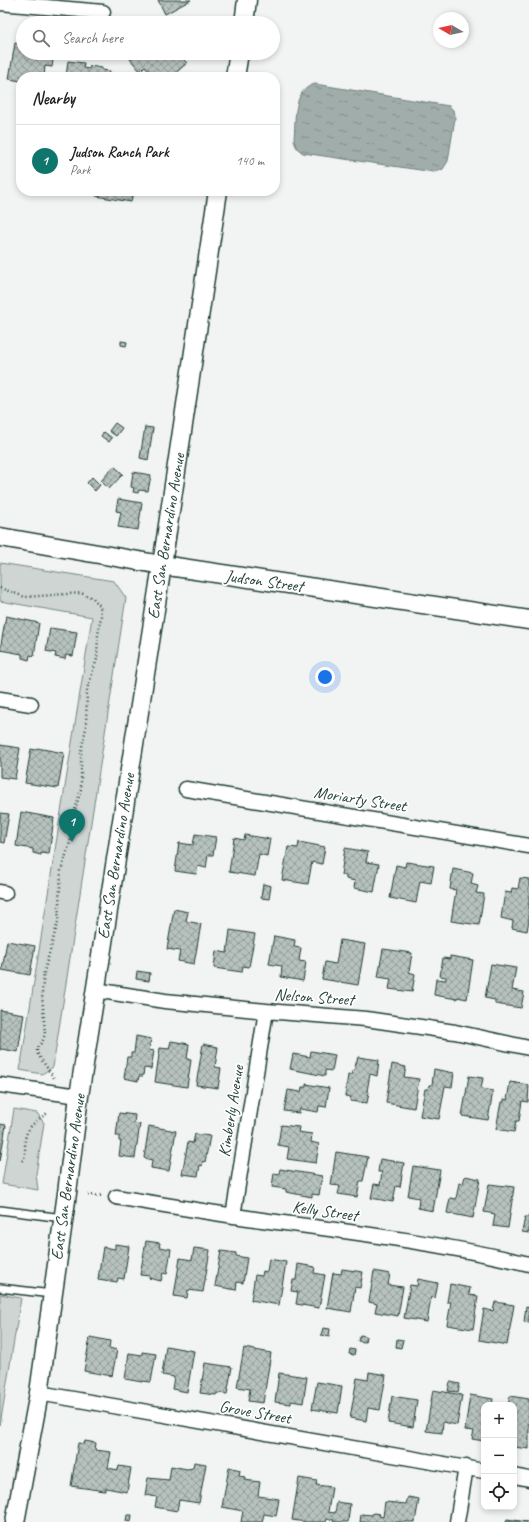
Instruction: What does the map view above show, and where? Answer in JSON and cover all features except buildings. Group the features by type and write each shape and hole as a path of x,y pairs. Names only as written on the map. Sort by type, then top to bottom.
{"street":[{"path":"245,16 247,0"},
{"path":"0,3 103,12"},
{"path":"236,72 238,60"},
{"name":"East San Bernardino Avenue","path":"15,1522 39,1392 79,1096 162,565 217,196"},
{"name":"Judson Street","path":"0,537 162,565 529,620"},
{"path":"0,699 31,704"},
{"name":"Moriarty Street","path":"186,789 529,846"},
{"name":"Nelson Street","path":"96,990 165,1001 366,1019 456,1032 529,1048"},
{"name":"Kimberly Avenue","path":"233,1216 266,1011"},
{"path":"0,1085 79,1096"},
{"name":"Kelly Street","path":"116,1197 482,1253 529,1264"},
{"name":"Grove Street","path":"39,1392 481,1470"},
{"path":"458,1522 466,1467"},
{"path":"517,1477 529,1479"}],"lane":[{"path":"0,1210 63,1218"},
{"path":"0,1288 52,1294"}],"path":[{"path":"0,588 25,597 81,592 94,598 100,606 101,616 98,635 98,659 87,689 86,728 81,751 81,789 73,817 72,836 61,871 58,922 44,972 42,994 45,1034 37,1049 37,1053 54,1078"},
{"path":"22,1161 25,1157 24,1141 26,1133 30,1127 49,1112"}],"shaded area":[{"path":"0,563 114,581 126,598 53,1067 42,1074 20,1070 92,617 0,601"},
{"path":"14,1109 37,1113 44,1123 36,1174 38,1190 2,1184"},
{"path":"0,1294 21,1298 0,1425"}],"water":[{"path":"315,84 449,106 453,110 455,118 448,161 443,169 434,172 303,153 295,144 295,115 302,92"}],"place":[{"name":"Judson Ranch Park","path":"72,842"}]}
